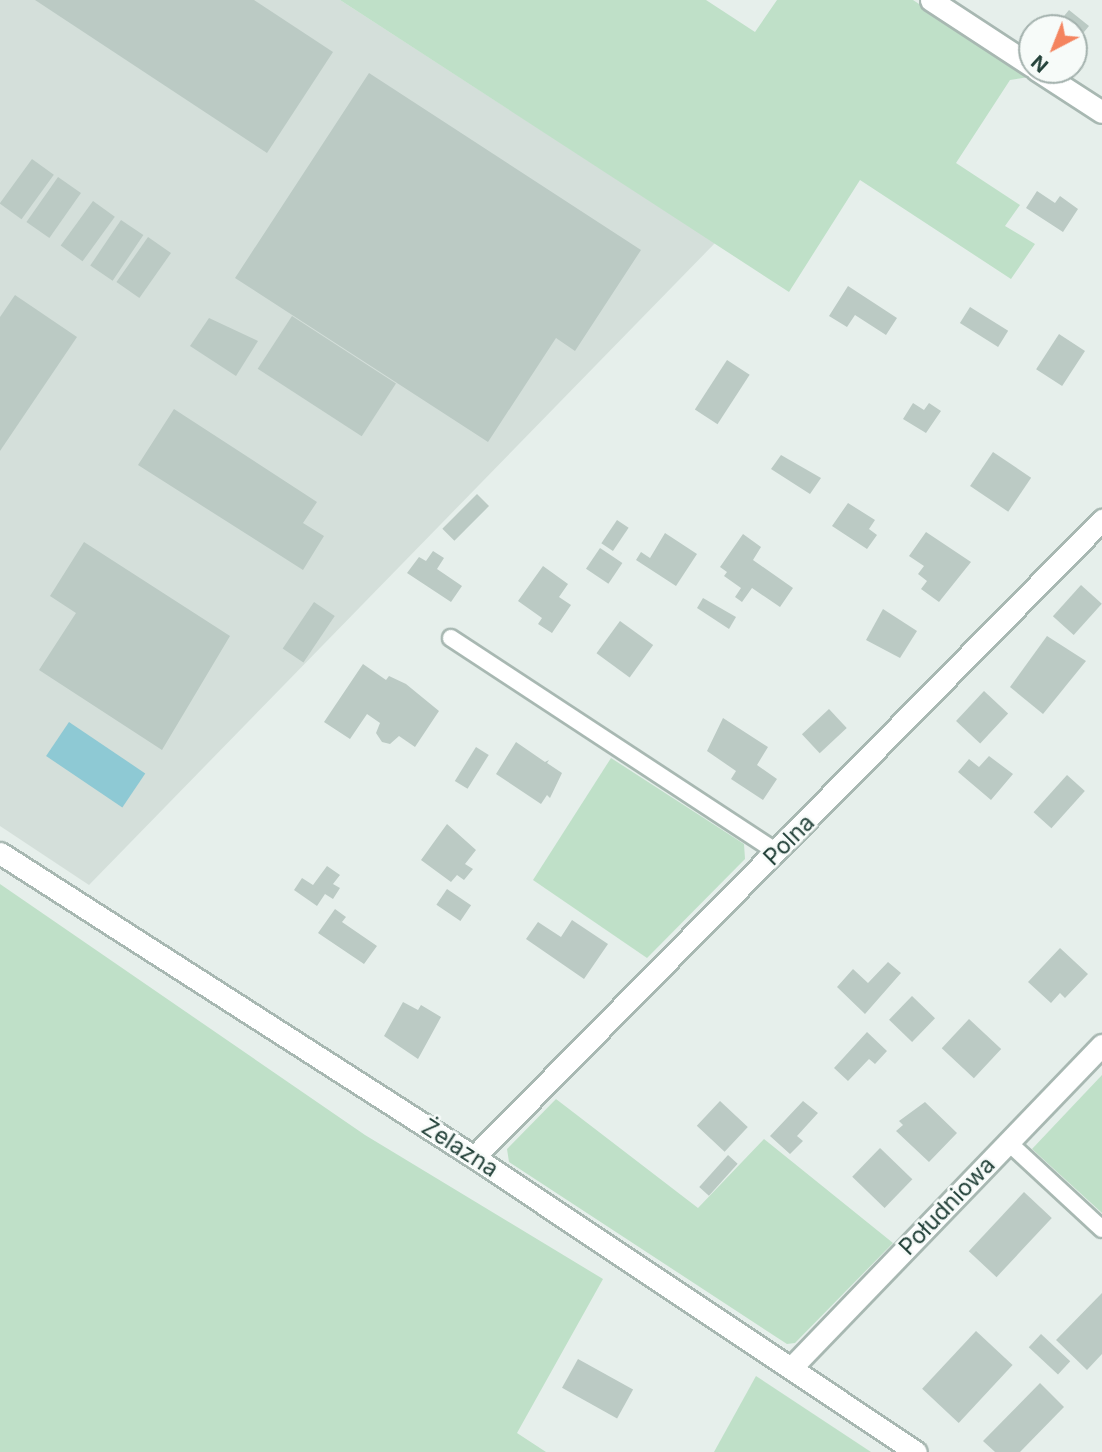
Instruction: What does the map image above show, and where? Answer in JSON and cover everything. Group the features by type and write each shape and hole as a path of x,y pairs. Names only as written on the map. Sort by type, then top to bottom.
{"street":[{"path":"931,0 1018,57"},
{"path":"1059,84 1102,112"},
{"name":"Polna","path":"474,1157 1102,520"},
{"name":"Żelazna","path":"0,853 474,1157 916,1452"},
{"name":"Południowa","path":"792,1367 1102,1045"}],"lane":[{"path":"451,638 777,852"},
{"path":"1008,1142 1102,1229"}],"shaded area":[{"path":"0,0 340,0 715,243 89,885 0,826"}],"green space":[{"path":"340,0 706,0 755,32 777,0 913,0 1018,70 1018,79 1010,80 956,163 1020,205 1005,226 1035,244 1011,279 860,180 789,292"},
{"path":"611,758 744,844 745,859 647,958 533,880"},
{"path":"0,884 365,1135 603,1279 517,1433 546,1452 0,1452"},
{"path":"1102,1075 1102,1213 1032,1149"},
{"path":"556,1099 698,1208 764,1139 893,1243 795,1343 787,1344 509,1162 507,1149"},
{"path":"756,1376 871,1452 714,1452"}],"water":[{"path":"69,722 145,773 122,807 46,756"}],"building":[{"path":"35,0 254,0 333,52 267,153"},
{"path":"369,73 641,250 575,351 556,338 488,442 235,278"},
{"path":"32,159 54,175 22,219 0,203"},
{"path":"58,177 81,193 49,238 26,222"},
{"path":"1037,191 1055,203 1060,196 1078,209 1063,232 1026,208"},
{"path":"93,201 115,217 83,261 61,245"},
{"path":"121,220 143,235 113,281 90,266"},
{"path":"148,237 171,253 139,298 116,282"},
{"path":"848,286 897,318 886,335 855,315 847,327 829,316"},
{"path":"15,295 77,337 0,451 0,317"},
{"path":"970,307 1008,331 998,347 960,323"},
{"path":"292,316 396,384 362,436 258,369"},
{"path":"209,318 258,341 236,376 190,346"},
{"path":"1059,334 1085,351 1062,386 1036,369"},
{"path":"727,360 750,375 718,424 695,409"},
{"path":"913,403 924,410 929,403 941,411 926,433 903,419"},
{"path":"174,409 317,502 303,523 324,536 303,570 138,465"},
{"path":"993,452 1031,478 1008,512 970,486"},
{"path":"781,455 821,478 810,494 771,469"},
{"path":"477,494 489,506 454,541 442,529"},
{"path":"848,503 875,520 869,529 877,535 867,549 832,526"},
{"path":"617,520 629,528 613,551 601,543"},
{"path":"926,532 971,562 939,602 921,589 927,581 918,574 924,566 909,556"},
{"path":"665,533 697,554 676,586 636,560 641,552 650,558"},
{"path":"743,534 761,547 753,560 793,588 780,607 752,588 742,602 735,597 741,588 724,576 727,572 720,567"},
{"path":"84,542 230,636 162,750 39,670 76,613 50,596"},
{"path":"600,548 622,563 608,584 586,569"},
{"path":"433,551 444,558 437,569 462,586 451,602 407,573 419,557 426,561"},
{"path":"543,566 568,584 559,597 571,605 552,633 538,624 542,618 518,601"},
{"path":"1081,585 1102,604 1074,635 1053,616"},
{"path":"703,598 736,617 729,629 697,608"},
{"path":"314,602 335,616 303,662 283,648"},
{"path":"883,609 917,631 900,658 866,640"},
{"path":"620,621 653,645 630,677 596,653"},
{"path":"1047,636 1086,661 1043,714 1010,687"},
{"path":"363,664 386,680 389,676 406,684 439,711 415,747 399,736 390,744 382,742 376,733 380,723 367,714 350,739 324,722"},
{"path":"984,691 1008,714 980,743 956,721"},
{"path":"829,709 847,728 820,753 802,734"},
{"path":"723,718 768,747 757,765 777,779 763,800 731,779 736,771 707,751"},
{"path":"516,742 545,762 549,760 547,763 562,773 550,798 547,795 541,804 496,774"},
{"path":"476,747 489,755 468,789 455,781"},
{"path":"989,756 1013,774 991,800 958,772 969,759 979,767"},
{"path":"1067,775 1085,791 1051,828 1034,812"},
{"path":"447,824 476,850 465,864 473,869 464,880 457,875 451,882 421,860"},
{"path":"327,866 340,875 333,884 340,888 333,899 325,894 317,906 294,890 302,878 313,885"},
{"path":"447,889 471,905 460,921 436,905"},
{"path":"335,909 346,917 342,922 377,946 364,964 318,933"},
{"path":"572,920 608,944 584,979 526,939 538,922 561,937"},
{"path":"1060,948 1088,974 1065,998 1060,993 1051,1003 1028,982"},
{"path":"888,962 901,973 865,1014 837,987 853,969 868,983"},
{"path":"912,996 935,1018 912,1042 889,1020"},
{"path":"403,1002 418,1010 421,1005 441,1017 418,1059 384,1036"},
{"path":"969,1019 1001,1049 974,1078 942,1048"},
{"path":"867,1032 887,1051 875,1064 869,1059 848,1081 834,1068"},
{"path":"720,1101 748,1127 725,1152 697,1126"},
{"path":"803,1101 818,1113 797,1136 803,1141 790,1154 770,1136"},
{"path":"925,1102 957,1133 929,1162 896,1131 903,1125 899,1121"},
{"path":"880,1148 912,1179 885,1208 852,1177"},
{"path":"728,1155 738,1164 709,1196 699,1187"},
{"path":"1024,1192 1052,1218 997,1277 969,1251"},
{"path":"1102,1293 1102,1354 1087,1370 1056,1340"},
{"path":"976,1331 1013,1365 959,1423 922,1389"},
{"path":"1041,1334 1070,1361 1058,1374 1029,1347"},
{"path":"578,1359 633,1390 617,1418 562,1388"},
{"path":"1040,1383 1064,1407 1020,1452 995,1452 983,1441"}]}
